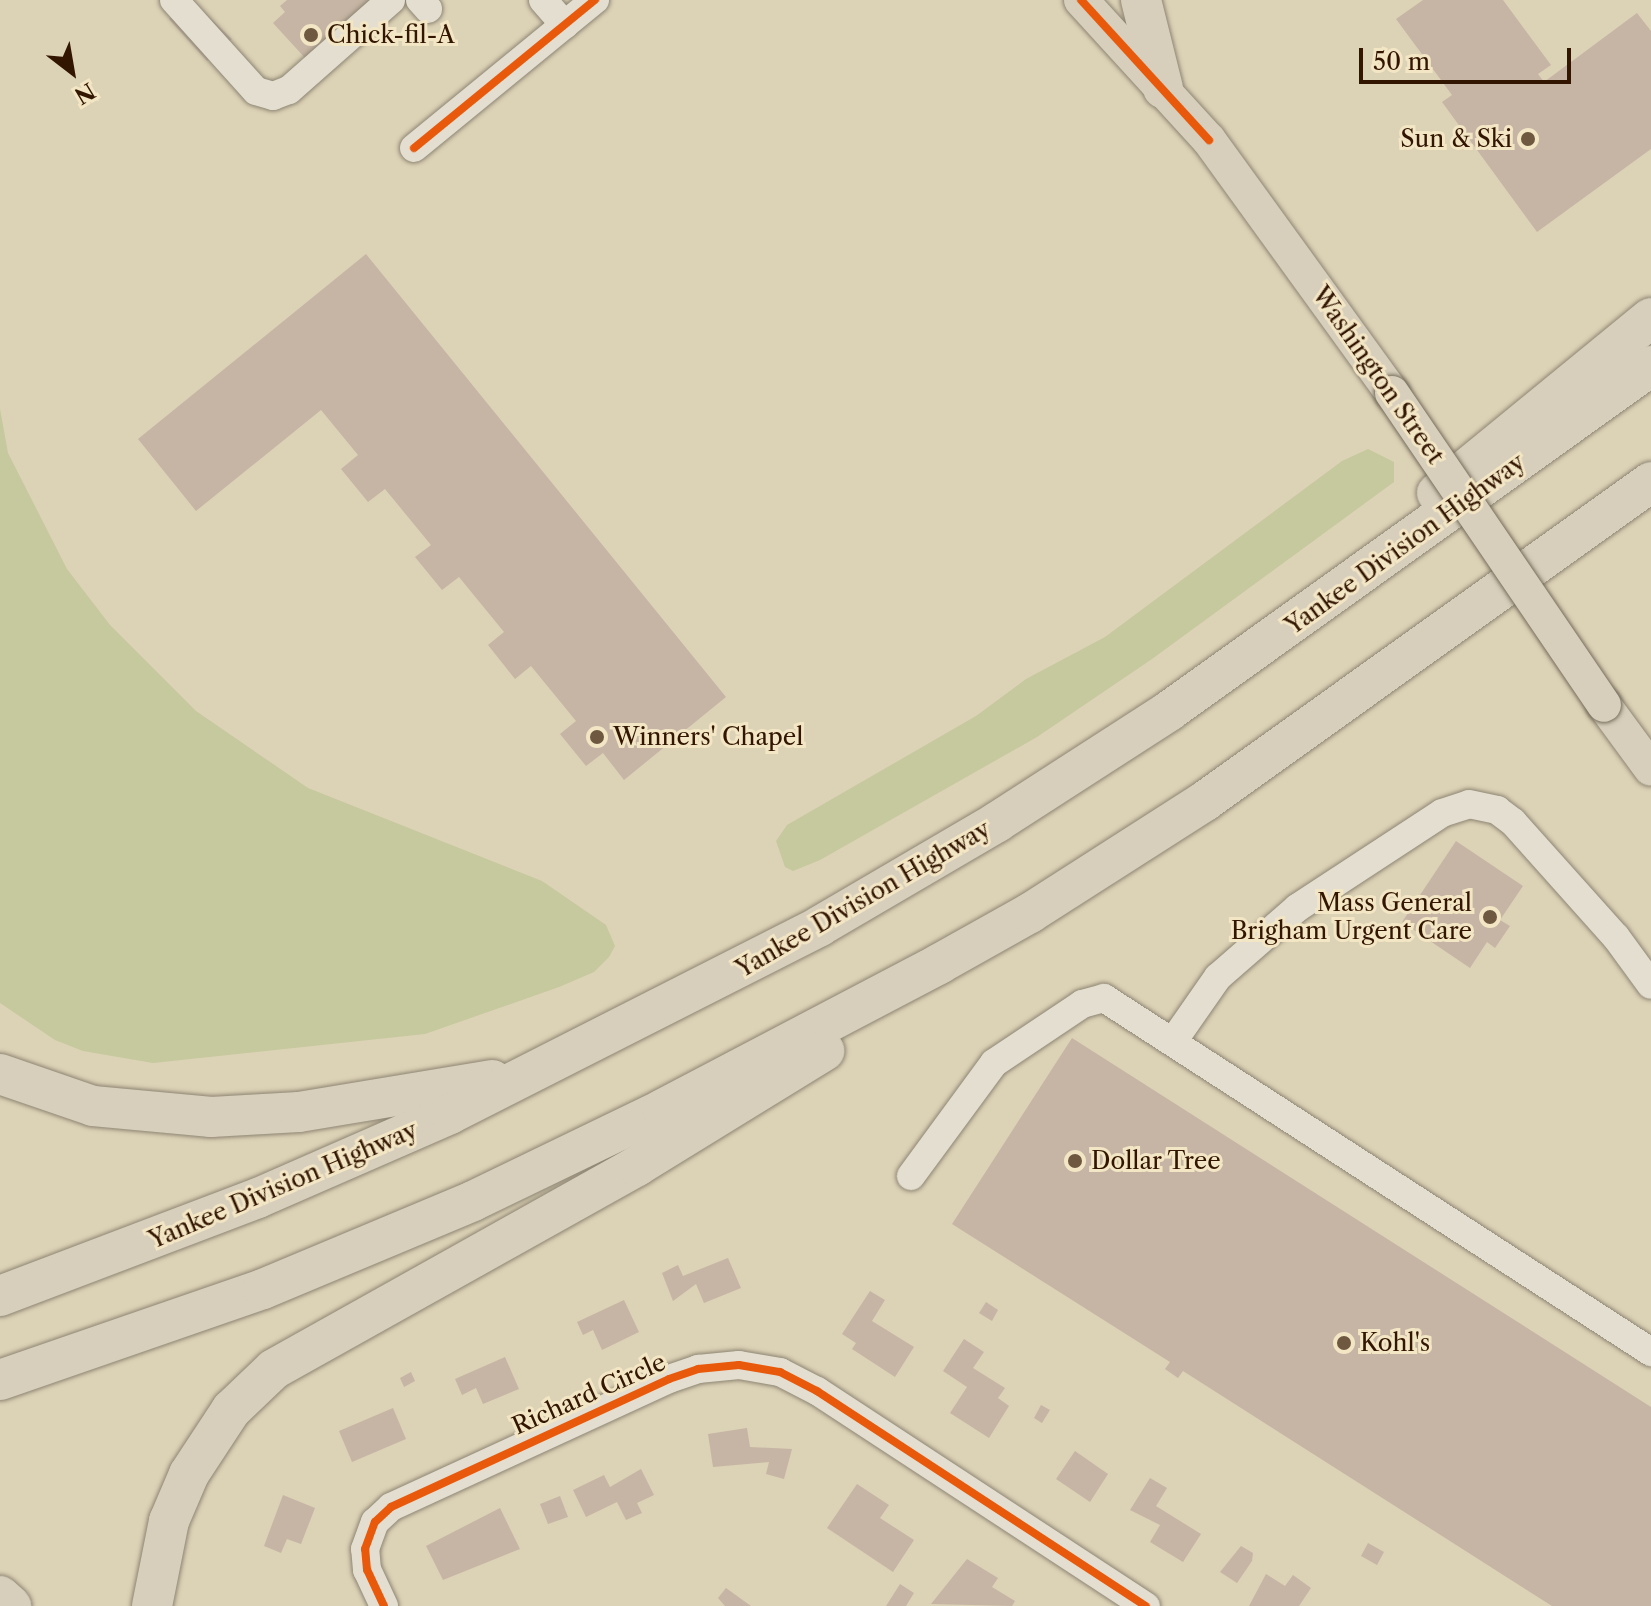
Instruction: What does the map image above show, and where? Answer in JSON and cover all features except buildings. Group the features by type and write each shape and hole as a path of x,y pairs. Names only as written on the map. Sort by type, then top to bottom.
{"highway":[{"path":"1141,0 1163,88"},
{"path":"1255,652 1516,424 1651,318"},
{"name":"Yankee Division Highway","path":"0,1296 272,1192 543,1071 727,977 921,868 1084,768 1255,652 1651,366"},
{"path":"152,1606 169,1521 189,1474 231,1410 274,1369 765,1089 1304,733 1651,482"},
{"path":"0,1380 263,1289 473,1201 677,1102 1030,913"},
{"path":"0,1074 93,1106 250,1117 543,1071"},
{"path":"0,1596 11,1606"}],"main road":[{"name":"Washington Street","path":"1081,0 1163,88 1265,213 1651,769"}],"street":[{"path":"174,0 253,88 268,96 289,90 391,0"},
{"path":"543,0 565,25"},
{"path":"414,148 595,0"},
{"path":"1174,1040 1218,977 1297,908 1442,813 1469,804 1497,810 1513,822 1616,937 1651,985"},
{"path":"911,1176 985,1072 1082,1004 1112,1000 1651,1352"},
{"name":"Richard Circle","path":"384,1606 367,1570 365,1549 372,1528 385,1512 669,1379 698,1369 739,1365 780,1372 817,1391 1146,1606"}],"green space":[{"path":"0,409 8,453 67,569 110,625 196,711 308,788 542,881 606,925 615,946 609,957 594,972 559,987 425,1034 153,1063 83,1051 55,1040 0,1003"},
{"path":"1368,449 1394,462 1394,482 1152,659 1037,737 820,860 793,871 785,867 776,841 787,825 976,716 1026,679 1105,637 1342,461"}],"cycle path":[{"path":"414,148 595,0"},
{"path":"1081,0 1209,140"},
{"path":"384,1606 367,1570 365,1549 375,1522 391,1507 669,1379 698,1369 739,1365 780,1372 817,1391 1146,1606"}],"place":[{"name":"Chick-fil-A","path":"311,35"},
{"name":"Sun & Ski","path":"1528,139"},
{"name":"Winners' Chapel","path":"597,737"},
{"name":"Mass General Brigham Urgent Care","path":"1490,917"},
{"name":"Dollar Tree","path":"1075,1161"},
{"name":"Kohl's","path":"1344,1343"}]}
